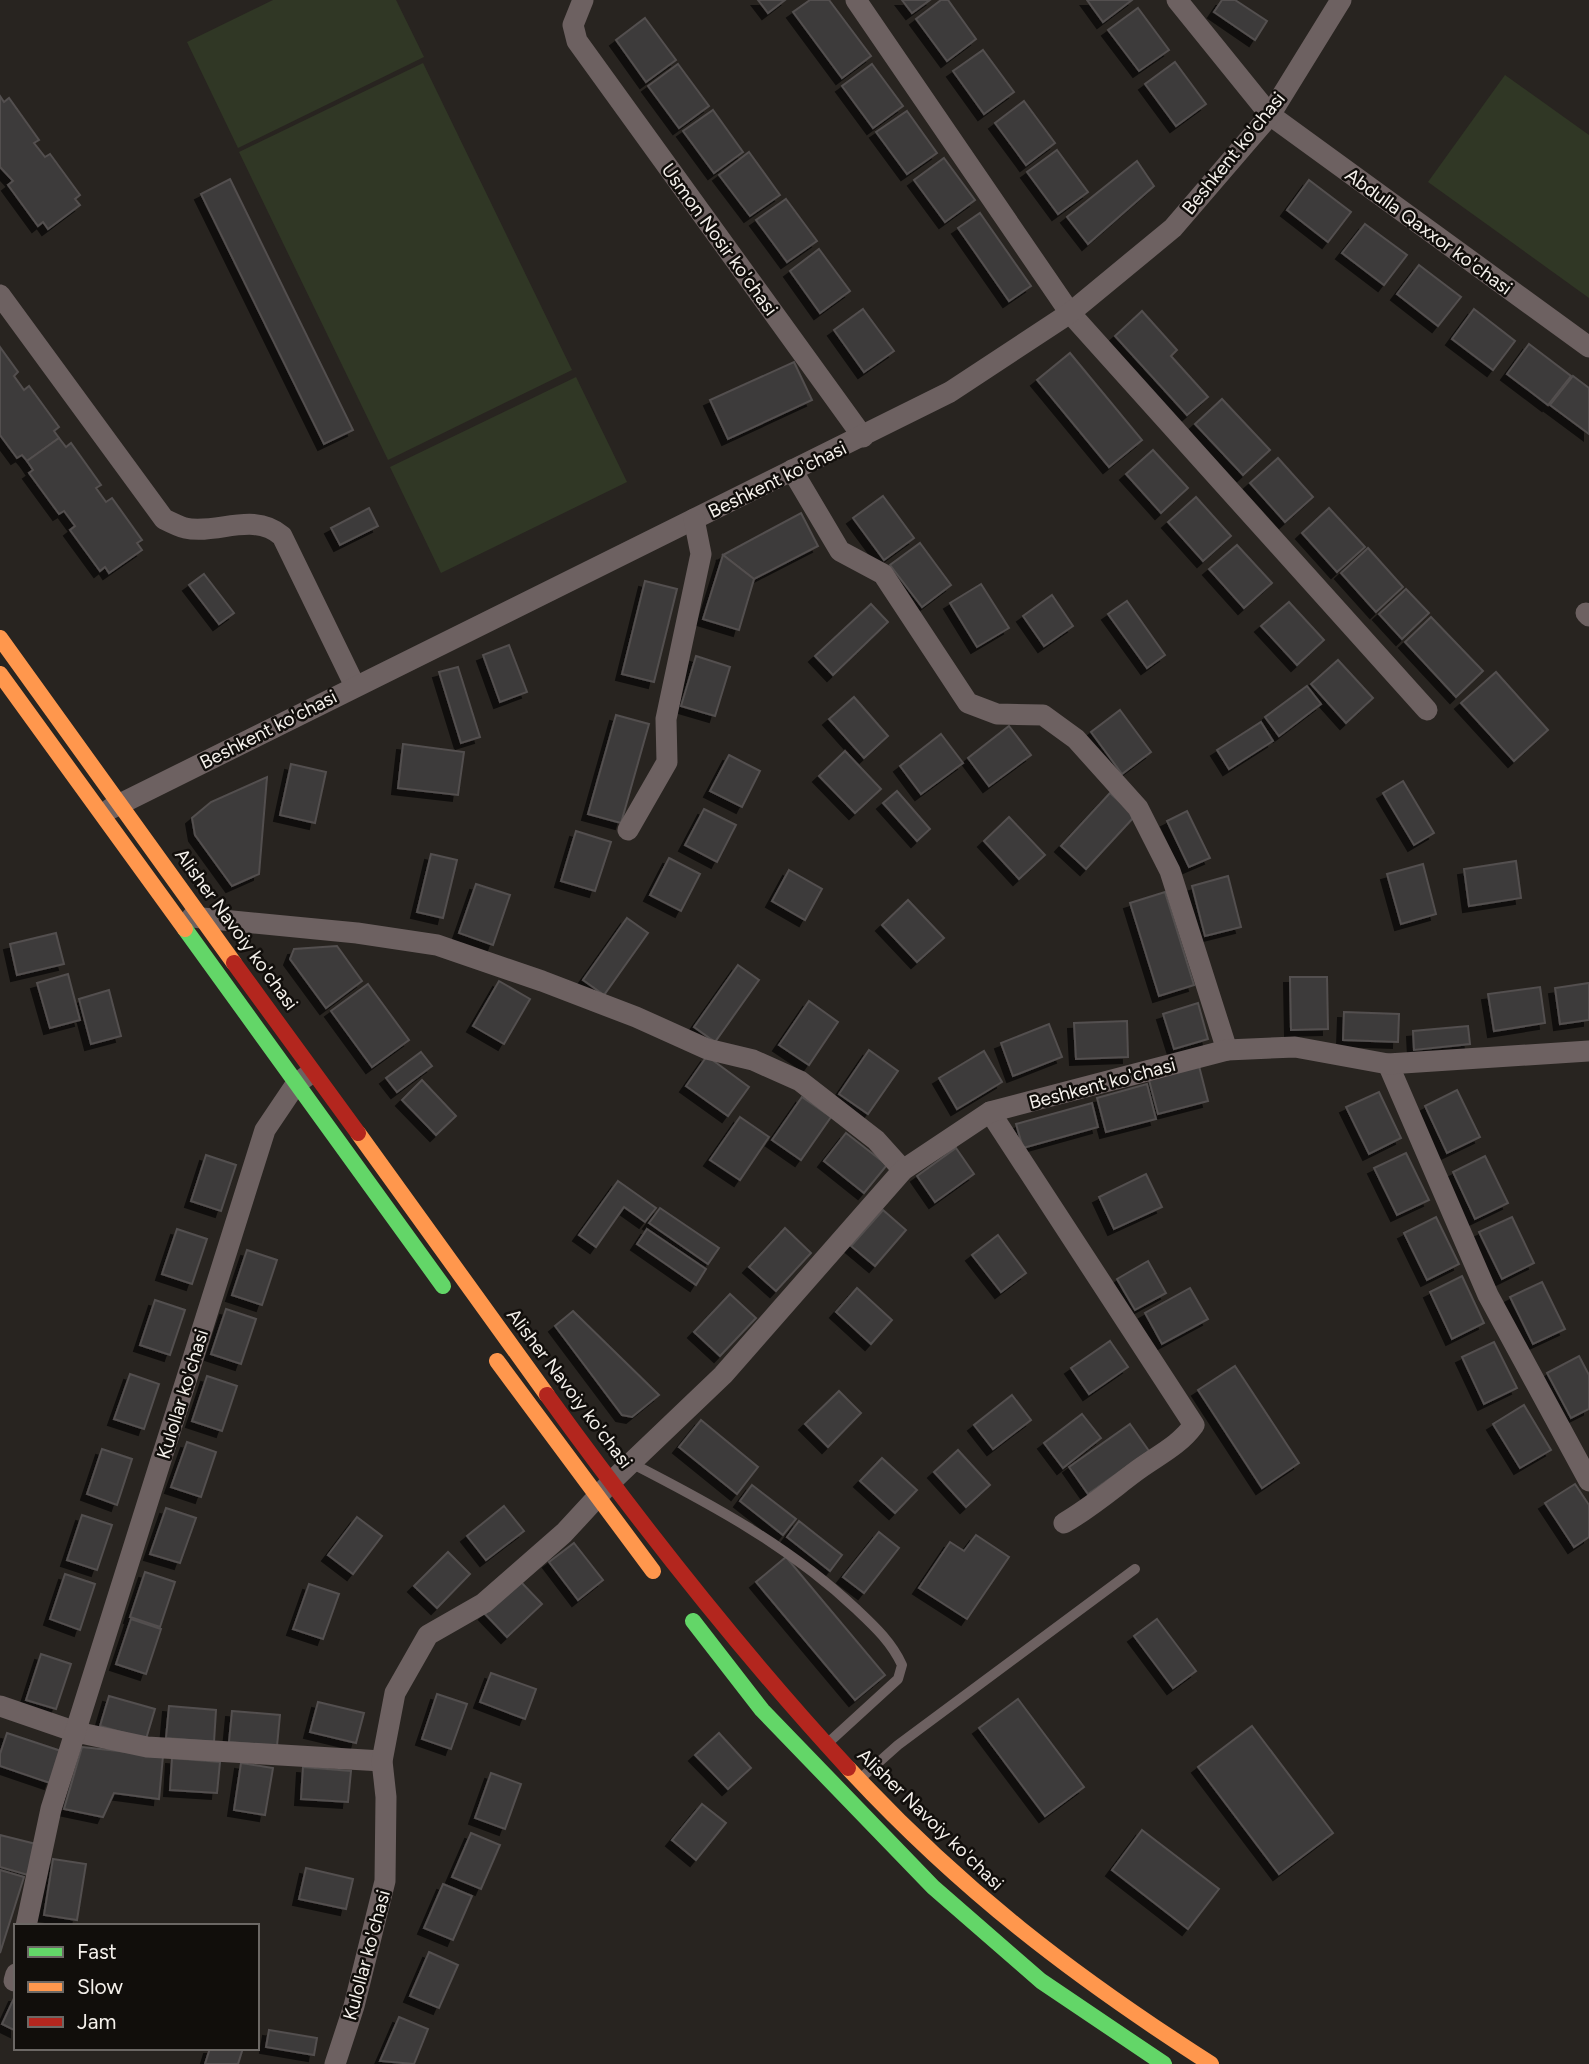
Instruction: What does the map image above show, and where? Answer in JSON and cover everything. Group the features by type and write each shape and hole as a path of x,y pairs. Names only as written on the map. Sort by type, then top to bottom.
{"main road":[{"name":"Alisher Navoiy ko'chasi","path":"0,638 110,809 174,916 454,1301"},
{"name":"Alisher Navoiy ko'chasi","path":"0,674 202,917 605,1489 663,1583"},
{"name":"Alisher Navoiy ko'chasi","path":"485,1344 778,1693 858,1780 955,1876 992,1907 1128,2010 1211,2064"},
{"path":"679,1604 762,1710 887,1841 975,1925 1041,1981 1164,2064"},
{"path":"975,1925 992,1907"}],"street":[{"name":"Usmon Nosir ko'chasi","path":"583,0 572,25 577,41 863,437"},
{"path":"856,0 1070,313 1427,710"},
{"name":"Abdulla Qaxxor ko'chasi","path":"1177,0 1269,114 1589,347"},
{"name":"Beshkent ko'chasi","path":"110,809 950,392 1070,313 1173,228 1269,114 1341,0"},
{"path":"0,295 164,519 186,528 254,524 274,528 282,536 355,686"},
{"path":"792,470 840,551 883,574 968,703 997,714 1043,715 1076,739 1138,808 1170,871 1227,1050"},
{"path":"628,830 667,762 666,719 701,554 694,520"},
{"path":"174,916 357,933 437,946 542,981 636,1017 707,1049 753,1060 800,1081 876,1140 903,1170"},
{"name":"Beshkent ko'chasi","path":"631,1464 723,1375 903,1170 990,1112 1227,1050 1295,1047 1388,1064 1589,1051"},
{"path":"1388,1064 1488,1295 1589,1481"},
{"name":"Kulollar ko'chasi","path":"26,1924 51,1809 265,1130 296,1084 313,1072"},
{"path":"990,1112 1194,1425 1182,1441 1135,1472 1092,1507 1064,1523"},
{"name":"Kulollar ko'chasi","path":"335,2064 354,2006 385,1881 386,1797 382,1761 395,1693 428,1635 484,1603 564,1533 631,1464"},
{"path":"0,1706 76,1732 147,1747 382,1761"}],"lane":[{"path":"631,1464 710,1503 775,1543 837,1591 883,1635 897,1654 902,1665 898,1679 826,1746"},
{"path":"858,1780 898,1745 1135,1569"}],"green space":[{"path":"273,0 396,0 424,57 238,148 187,42"},
{"path":"423,63 572,370 388,460 239,152"},
{"path":"1505,75 1589,135 1589,298 1428,182"},
{"path":"576,377 627,482 441,573 390,467"}],"building":[{"path":"758,0 785,0 768,13"},
{"path":"810,0 829,0 871,56 842,78 793,12"},
{"path":"902,0 930,0 912,13"},
{"path":"941,0 948,0 976,39 947,61 916,19"},
{"path":"1087,0 1132,0 1103,22"},
{"path":"1222,0 1235,0 1267,21 1255,40 1214,12"},
{"path":"1138,8 1169,50 1139,71 1108,30"},
{"path":"645,18 676,60 646,82 616,40"},
{"path":"983,50 1014,92 984,114 953,71"},
{"path":"1175,62 1206,104 1176,126 1145,84"},
{"path":"678,64 709,106 679,128 648,86"},
{"path":"872,64 903,106 873,128 842,86"},
{"path":"0,96 4,102 9,98 39,140 34,143 45,157 50,154 80,195 75,199 80,205 48,229 43,222 38,226 8,185 13,181 0,167"},
{"path":"1024,101 1055,143 1026,165 995,123"},
{"path":"713,110 743,152 714,173 683,131"},
{"path":"907,111 937,153 907,174 876,132"},
{"path":"1057,150 1088,192 1058,214 1027,172"},
{"path":"749,152 780,195 750,216 719,175"},
{"path":"944,158 975,200 945,222 914,180"},
{"path":"1137,161 1154,186 1088,244 1067,217"},
{"path":"230,179 353,430 324,444 201,194"},
{"path":"1309,180 1351,212 1328,242 1287,210"},
{"path":"786,199 817,241 787,262 756,220"},
{"path":"980,213 1031,286 1009,301 958,228"},
{"path":"1365,224 1407,255 1384,285 1342,253"},
{"path":"819,249 850,291 820,313 790,271"},
{"path":"1419,265 1461,297 1438,326 1397,294"},
{"path":"863,309 894,351 864,372 834,330"},
{"path":"1474,309 1515,341 1493,370 1452,339"},
{"path":"1142,311 1177,350 1171,356 1208,397 1187,415 1115,336"},
{"path":"1529,344 1571,376 1548,405 1507,374"},
{"path":"0,347 18,372 14,376 24,390 29,386 59,427 54,431 59,438 27,461 22,455 17,458 0,435"},
{"path":"1070,353 1142,440 1109,467 1037,380"},
{"path":"794,362 812,400 728,439 710,400"},
{"path":"1573,376 1589,388 1589,434 1550,405"},
{"path":"1222,399 1270,450 1243,475 1195,424"},
{"path":"59,438 66,447 71,443 101,485 96,488 106,502 112,498 142,540 137,543 142,550 109,573 105,567 100,571 70,530 75,526 64,511 59,514 29,473 33,470 27,461"},
{"path":"1153,450 1188,488 1161,513 1126,474"},
{"path":"1278,458 1313,497 1285,522 1250,483"},
{"path":"883,496 914,538 884,560 853,518"},
{"path":"1196,497 1231,536 1203,561 1168,522"},
{"path":"369,508 378,526 340,545 331,528"},
{"path":"1329,508 1365,547 1337,572 1302,533"},
{"path":"801,513 818,546 754,579 723,555"},
{"path":"920,543 951,585 922,607 890,565"},
{"path":"1237,545 1272,583 1244,608 1209,569"},
{"path":"1368,548 1403,587 1376,612 1341,573"},
{"path":"723,555 754,579 739,630 703,619"},
{"path":"204,574 234,613 219,624 189,585"},
{"path":"645,581 677,589 654,682 622,674"},
{"path":"981,584 1009,628 977,647 950,603"},
{"path":"1406,589 1429,613 1402,639 1379,614"},
{"path":"1052,595 1073,626 1044,646 1023,616"},
{"path":"1127,601 1165,655 1147,668 1108,614"},
{"path":"1289,602 1324,640 1297,665 1261,626"},
{"path":"871,604 888,622 833,675 815,656"},
{"path":"1431,617 1483,671 1456,697 1405,642"},
{"path":"509,645 527,692 500,702 483,655"},
{"path":"696,656 730,667 715,716 681,706"},
{"path":"1338,660 1373,698 1346,723 1311,684"},
{"path":"458,667 480,737 461,743 439,672"},
{"path":"1496,672 1548,730 1514,761 1461,703"},
{"path":"1307,686 1321,704 1279,736 1265,717"},
{"path":"854,697 888,736 864,758 829,719"},
{"path":"1120,710 1151,752 1122,774 1091,732"},
{"path":"616,715 649,724 621,823 588,814"},
{"path":"1261,722 1273,741 1229,769 1217,750"},
{"path":"1009,726 1031,755 989,786 968,758"},
{"path":"941,734 963,763 921,794 900,766"},
{"path":"403,744 464,752 458,795 398,788"},
{"path":"845,751 881,789 855,813 819,776"},
{"path":"729,755 760,771 742,807 710,791"},
{"path":"291,764 326,772 315,823 280,815"},
{"path":"267,777 259,874 232,886 195,835 192,818 211,802"},
{"path":"1403,781 1434,833 1414,845 1383,793"},
{"path":"897,791 930,829 917,841 883,803"},
{"path":"1110,793 1135,816 1086,869 1061,846"},
{"path":"704,809 736,825 717,862 685,845"},
{"path":"1187,811 1210,858 1189,867 1167,821"},
{"path":"1009,817 1045,855 1019,879 984,841"},
{"path":"576,831 611,842 595,891 561,881"},
{"path":"431,854 457,860 443,918 417,912"},
{"path":"669,858 700,874 681,911 650,895"},
{"path":"1516,861 1521,898 1469,906 1464,869"},
{"path":"1423,864 1436,914 1401,924 1387,874"},
{"path":"789,870 822,889 805,920 772,901"},
{"path":"1228,876 1241,927 1205,936 1192,886"},
{"path":"476,884 510,895 493,945 459,933"},
{"path":"1165,892 1194,985 1159,996 1130,903"},
{"path":"908,900 944,938 917,962 882,925"},
{"path":"627,918 648,933 604,995 583,980"},
{"path":"56,933 64,964 17,975 10,944"},
{"path":"337,946 362,981 326,1008 290,959 294,949"},
{"path":"738,965 759,980 715,1042 694,1027"},
{"path":"68,974 80,1020 50,1028 37,983"},
{"path":"1290,977 1327,977 1328,1029 1291,1030"},
{"path":"499,981 530,999 504,1044 473,1026"},
{"path":"1589,983 1589,1020 1560,1024 1555,988"},
{"path":"368,984 409,1040 372,1067 331,1011"},
{"path":"1540,987 1545,1023 1494,1031 1488,994"},
{"path":"109,990 121,1036 91,1044 79,999"},
{"path":"809,1001 838,1022 809,1065 779,1045"},
{"path":"1198,1003 1208,1039 1174,1049 1163,1014"},
{"path":"1344,1012 1399,1014 1398,1042 1343,1040"},
{"path":"1127,1021 1128,1057 1076,1059 1074,1023"},
{"path":"1049,1024 1062,1057 1013,1076 1001,1043"},
{"path":"1468,1026 1470,1044 1414,1050 1413,1031"},
{"path":"869,1050 898,1071 868,1114 839,1094"},
{"path":"984,1051 1002,1082 957,1109 939,1078"},
{"path":"421,1052 432,1066 397,1092 386,1078"},
{"path":"707,1056 749,1087 728,1116 686,1086"},
{"path":"1199,1066 1208,1101 1158,1114 1149,1080"},
{"path":"422,1080 456,1116 436,1135 402,1100"},
{"path":"1147,1084 1156,1119 1106,1132 1097,1098"},
{"path":"1457,1090 1480,1137 1447,1153 1425,1106"},
{"path":"1379,1092 1401,1138 1369,1154 1346,1107"},
{"path":"802,1097 831,1117 801,1160 772,1140"},
{"path":"1092,1103 1098,1127 1023,1148 1016,1124"},
{"path":"740,1117 769,1137 740,1180 710,1160"},
{"path":"846,1133 887,1165 864,1193 824,1161"},
{"path":"956,1148 974,1174 935,1202 917,1176"},
{"path":"1406,1153 1429,1200 1397,1215 1374,1168"},
{"path":"206,1155 236,1165 221,1211 191,1201"},
{"path":"1485,1156 1508,1203 1475,1219 1453,1172"},
{"path":"1146,1174 1162,1207 1114,1229 1099,1197"},
{"path":"618,1181 656,1208 645,1222 624,1207 596,1247 579,1235"},
{"path":"660,1208 719,1248 708,1264 649,1223"},
{"path":"883,1210 906,1230 875,1266 851,1246"},
{"path":"1436,1217 1459,1264 1427,1280 1404,1233"},
{"path":"1512,1217 1534,1263 1502,1279 1479,1232"},
{"path":"785,1228 811,1253 776,1291 749,1267"},
{"path":"177,1229 207,1239 192,1284 162,1274"},
{"path":"647,1229 706,1269 696,1285 637,1244"},
{"path":"998,1235 1026,1273 1001,1292 972,1255"},
{"path":"247,1250 277,1260 262,1305 232,1295"},
{"path":"1148,1261 1166,1293 1135,1310 1117,1279"},
{"path":"1462,1276 1484,1323 1452,1339 1430,1292"},
{"path":"1542,1282 1565,1329 1533,1344 1510,1297"},
{"path":"857,1288 892,1320 871,1344 836,1312"},
{"path":"1190,1288 1208,1319 1162,1344 1145,1313"},
{"path":"730,1294 756,1318 720,1356 694,1332"},
{"path":"155,1300 185,1310 170,1355 140,1345"},
{"path":"226,1309 256,1319 241,1364 211,1354"},
{"path":"573,1311 659,1395 632,1417 622,1415 555,1326"},
{"path":"1110,1341 1128,1367 1089,1394 1071,1368"},
{"path":"1494,1342 1517,1388 1484,1404 1462,1357"},
{"path":"1579,1356 1589,1375 1589,1409 1571,1418 1547,1373"},
{"path":"1235,1366 1299,1463 1262,1488 1198,1390"},
{"path":"130,1374 159,1384 144,1429 114,1419"},
{"path":"207,1376 237,1386 222,1431 192,1421"},
{"path":"839,1391 861,1413 828,1447 805,1424"},
{"path":"1012,1395 1031,1420 993,1449 974,1425"},
{"path":"1524,1405 1551,1450 1520,1468 1493,1424"},
{"path":"1082,1414 1101,1438 1063,1468 1044,1443"},
{"path":"701,1420 758,1467 737,1494 679,1447"},
{"path":"1130,1424 1149,1451 1088,1494 1069,1467"},
{"path":"187,1442 216,1452 201,1497 171,1487"},
{"path":"102,1449 132,1459 117,1505 87,1494"},
{"path":"958,1450 990,1485 966,1507 934,1472"},
{"path":"882,1458 917,1490 895,1513 860,1481"},
{"path":"1575,1484 1589,1505 1589,1537 1574,1547 1545,1503"},
{"path":"752,1485 796,1519 783,1535 740,1501"},
{"path":"504,1506 524,1531 486,1560 467,1536"},
{"path":"166,1508 196,1518 180,1563 150,1554"},
{"path":"82,1515 112,1525 97,1570 67,1560"},
{"path":"357,1517 382,1536 353,1574 328,1555"},
{"path":"799,1521 842,1555 830,1571 787,1537"},
{"path":"879,1532 899,1548 864,1593 843,1577"},
{"path":"976,1535 1009,1557 967,1619 919,1588 950,1542 964,1551"},
{"path":"574,1543 603,1580 578,1600 549,1562"},
{"path":"448,1552 470,1574 437,1608 414,1586"},
{"path":"786,1557 885,1675 855,1700 756,1582"},
{"path":"145,1572 175,1582 160,1627 130,1617"},
{"path":"65,1574 95,1584 80,1630 50,1619"},
{"path":"520,1581 542,1604 507,1637 485,1614"},
{"path":"309,1584 339,1594 323,1639 293,1629"},
{"path":"131,1619 161,1629 146,1674 116,1664"},
{"path":"1157,1619 1196,1671 1173,1688 1134,1636"},
{"path":"41,1654 71,1664 56,1709 26,1700"},
{"path":"491,1673 536,1689 525,1719 480,1702"},
{"path":"437,1694 467,1704 451,1749 422,1739"},
{"path":"109,1696 155,1709 146,1739 100,1726"},
{"path":"1018,1699 1084,1787 1045,1816 979,1728"},
{"path":"318,1702 364,1713 356,1743 310,1732"},
{"path":"169,1706 216,1710 214,1742 166,1738"},
{"path":"232,1711 280,1715 277,1746 229,1742"},
{"path":"1252,1726 1333,1833 1279,1874 1198,1767"},
{"path":"7,1733 61,1751 50,1783 0,1766 0,1754"},
{"path":"719,1733 751,1768 728,1789 695,1755"},
{"path":"82,1747 163,1756 159,1799 114,1793 103,1817 64,1809"},
{"path":"172,1758 220,1762 217,1793 170,1790"},
{"path":"241,1763 273,1768 265,1815 234,1810"},
{"path":"303,1767 351,1771 348,1802 301,1799"},
{"path":"491,1773 521,1784 505,1829 475,1818"},
{"path":"702,1804 726,1823 696,1860 672,1840"},
{"path":"1142,1830 1219,1889 1188,1929 1112,1870"},
{"path":"471,1833 500,1845 481,1889 452,1877"},
{"path":"0,1835 36,1844 28,1875 0,1867"},
{"path":"53,1859 86,1864 77,1920 44,1915"},
{"path":"306,1868 353,1879 346,1909 299,1899"},
{"path":"0,1870 24,1877 0,1953"},
{"path":"443,1884 472,1896 453,1940 424,1928"},
{"path":"429,1952 458,1965 439,2008 410,1996"},
{"path":"14,1998 14,2030 2,2024"},
{"path":"399,2017 428,2029 414,2064 380,2061"},
{"path":"269,2030 317,2038 314,2055 266,2047"},
{"path":"209,2050 242,2050 238,2064 205,2064"}],"traffic: fast":[{"path":"185,929 443,1286"},
{"path":"693,1621 762,1710 933,1887 1041,1981 1164,2064"}],"traffic: slow":[{"path":"0,638 234,963"},
{"path":"0,674 185,929"},
{"path":"358,1133 547,1395"},
{"path":"497,1361 653,1571"},
{"path":"848,1768 933,1853 1020,1928 1112,1997 1211,2064"}],"traffic: jam":[{"path":"234,963 358,1133"},
{"path":"547,1395 618,1492 692,1586 848,1768"}]}
